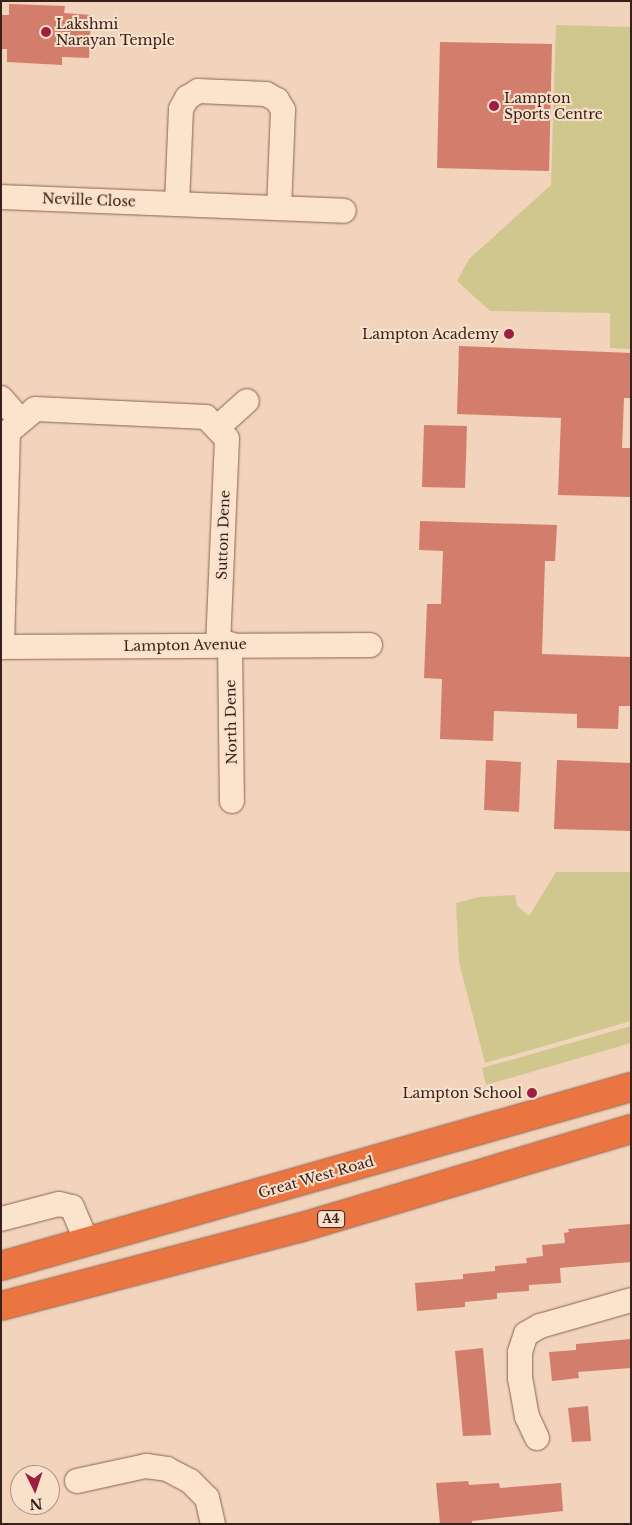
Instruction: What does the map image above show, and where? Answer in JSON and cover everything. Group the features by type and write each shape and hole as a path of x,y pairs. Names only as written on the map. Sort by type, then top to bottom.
{"highway":[{"name":"Great West Road","path":"1,1266 82,1229 348,1169 631,1087"},
{"name":"A4","path":"1,1306 299,1228 631,1129"}],"street":[{"path":"177,204 181,109 187,98 198,90 266,94 277,100 283,110 278,208"},
{"name":"Neville Close","path":"1,197 344,211"},
{"path":"1,398 21,421"},
{"path":"1,648 8,432 36,409 206,417 217,428 247,401"},
{"name":"Sutton Dene","path":"217,428 226,439 224,644"},
{"name":"Lampton Avenue","path":"1,648 224,644 370,645"},
{"name":"North Dene","path":"224,644 232,801"},
{"path":"1,1219 59,1204 72,1207 82,1229"},
{"path":"536,1438 527,1417 520,1379 520,1352 526,1334 540,1326 631,1300"},
{"path":"77,1481 146,1466 167,1469 190,1481 207,1498 213,1524"}],"shaded area":[{"path":"556,25 631,27 631,349 610,348 610,313 490,311 457,281 469,259 551,185"},
{"path":"556,872 631,872 631,1021 485,1063 459,962 456,903 479,897 515,895 517,906 529,916"},
{"path":"631,1026 631,1043 486,1085 482,1068"}],"building":[{"name":"Lakshmi Narayan Temple","path":"9,4 65,6 64,13 91,15 89,58 62,57 62,65 7,62 7,49 1,49 1,15 9,15"},
{"name":"Lampton Sports Centre","path":"440,42 552,44 549,171 437,168"},
{"path":"459,346 631,353 631,398 624,398 622,448 631,448 631,497 558,495 561,418 457,414"},
{"path":"424,425 467,426 465,488 422,487"},
{"path":"420,521 557,525 555,561 545,561 542,654 631,657 631,706 619,706 618,729 577,728 577,714 494,711 493,741 440,739 442,679 424,678 427,604 441,604 443,551 419,550"},
{"path":"486,760 521,762 519,812 484,810"},
{"path":"557,760 631,763 631,831 554,829"},
{"path":"631,1224 631,1262 560,1268 561,1283 529,1285 529,1291 497,1293 497,1299 465,1302 465,1307 417,1311 415,1283 463,1279 463,1274 495,1271 495,1266 527,1263 526,1258 543,1256 542,1245 565,1243 564,1233 569,1232 568,1229"},
{"path":"631,1339 631,1368 578,1372 579,1378 552,1381 549,1352 576,1350 576,1344"},
{"path":"483,1348 491,1435 463,1436 455,1351"},
{"path":"588,1406 591,1441 572,1442 568,1408"},
{"path":"468,1481 469,1485 499,1483 500,1488 561,1483 563,1511 472,1521 472,1523 440,1524 436,1483"}],"place":[{"name":"Lakshmi Narayan Temple","path":"46,32"},
{"name":"Lampton Sports Centre","path":"494,106"},
{"name":"Lampton Academy","path":"509,334"},
{"name":"Lampton School","path":"532,1093"}]}
